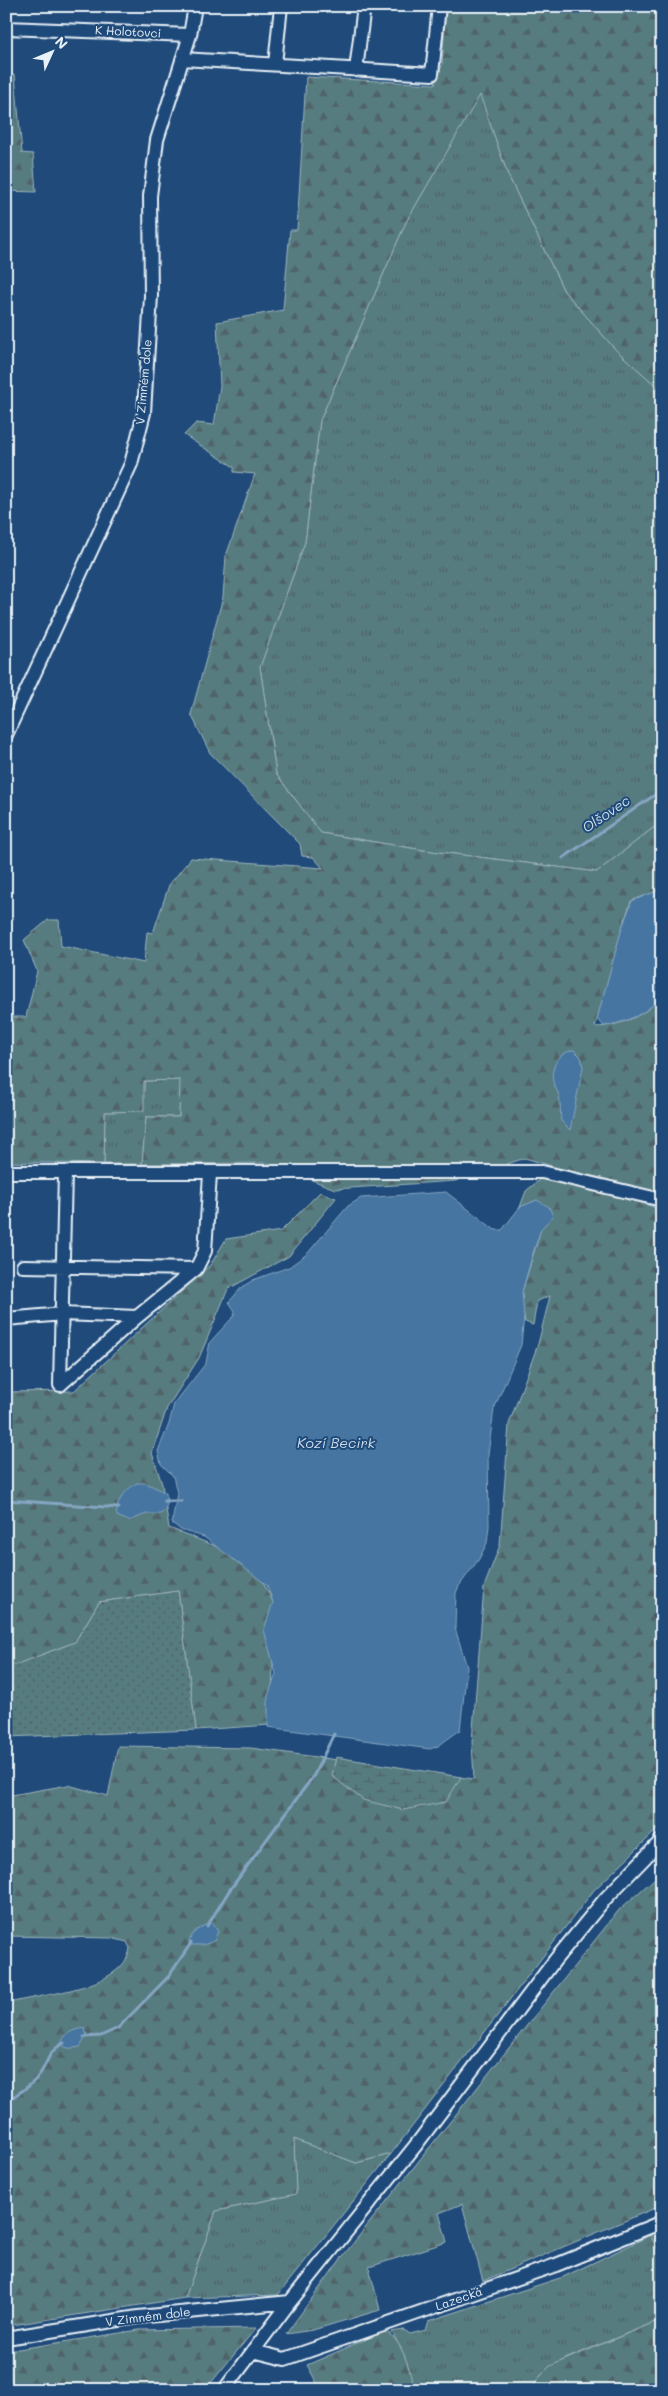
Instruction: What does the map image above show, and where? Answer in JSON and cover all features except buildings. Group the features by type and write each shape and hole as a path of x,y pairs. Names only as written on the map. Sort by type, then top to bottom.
{"street":[{"name":"V Zimném dole","path":"6,734 131,464 144,414 151,296 150,196 157,140 190,35 196,6"},
{"path":"276,64 281,6"},
{"path":"356,70 364,6"},
{"path":"182,59 432,74 439,6"},
{"name":"K Holotovci","path":"6,28 190,35"},
{"path":"6,1172 210,1174 542,1172 662,1200"},
{"path":"65,1173 60,1385 137,1317 196,1269 205,1251 210,1174"},
{"path":"23,1266 196,1269"},
{"path":"6,1318 63,1314 137,1317"},
{"path":"224,2390 290,2302 416,2144 562,1952 605,1899 662,1840"},
{"name":"Lazecká","path":"254,2351 285,2359 556,2265 662,2222"},
{"name":"V Zimném dole","path":"6,2338 138,2317 290,2302"}],"green space":[{"path":"446,6 662,6 662,391 616,350 564,291 508,175 480,95 406,222 320,420 305,542 260,667 276,774 321,833 423,850 597,872 662,821 662,889 631,901 595,1027 614,1025 632,1019 648,1009 662,996 662,1193 525,1158 455,1181 335,1189 268,1163 142,1164 146,1117 179,1117 180,1080 144,1081 144,1111 105,1112 104,1164 6,1162 6,1017 26,1017 37,971 24,940 48,920 59,920 61,946 144,963 147,932 153,933 169,885 191,858 323,868 313,857 302,856 300,844 210,753 191,714 223,597 226,556 255,474 234,472 234,467 184,435 196,423 214,425 220,386 217,322 283,310 290,230 297,230 306,77 435,84 442,65"},
{"path":"6,75 15,75 22,153 33,154 36,192 6,191"},
{"path":"480,94 508,175 564,291 616,350 662,391 662,821 597,872 423,850 321,833 276,774 260,667 305,542 320,420 406,222"},
{"path":"181,1080 179,1117 146,1117 142,1164 104,1164 105,1112 143,1111 144,1081"},
{"path":"544,1176 605,1190 662,1210 662,1825 594,1890 391,2154 356,2163 294,2139 296,2194 216,2211 185,2298 6,2326 6,2004 58,1993 97,1982 113,1973 125,1962 130,1948 127,1942 111,1938 6,1936 6,1796 68,1785 108,1796 118,1746 251,1748 474,1779 472,1742 484,1587 500,1545 509,1424 538,1344 550,1296 537,1301 533,1325 525,1322 521,1301 522,1292 541,1229 552,1216 537,1200 520,1207 526,1191"},
{"path":"320,1192 336,1198 289,1256 228,1289 199,1358 167,1408 152,1453 162,1484 169,1528 233,1553 262,1580 275,1606 271,1725 196,1730 178,1591 99,1602 75,1642 15,1665 6,1666 6,1392 74,1391 211,1264 226,1239 281,1231"},
{"path":"178,1591 196,1730 6,1737 6,1666 15,1665 75,1642 99,1602"},
{"path":"336,1757 461,1777 446,1802 403,1810 363,1800 332,1776"},
{"path":"662,1872 662,2205 483,2281 462,2204 439,2213 447,2242 369,2267 380,2310 313,2330 286,2334 343,2256 619,1910"},
{"path":"294,2139 356,2163 391,2154 278,2295 185,2298 216,2211 296,2194"},
{"path":"662,2228 662,2257 649,2233"},
{"path":"649,2233 662,2257 662,2319 565,2359 542,2373 533,2390 415,2390 403,2353 392,2332 404,2330 410,2334 426,2330 429,2321 563,2277 645,2238"},
{"path":"662,2319 662,2384 634,2390 533,2390 536,2381 550,2366"},
{"path":"256,2328 205,2390 6,2390 6,2351 139,2330"},
{"path":"385,2331 397,2342 401,2349 415,2390 331,2389 318,2385 307,2365"}],"water":[{"path":"662,889 662,996 649,1008 636,1016 604,1026 597,1019 622,928 632,901"},
{"path":"574,1050 581,1057 583,1067 570,1130 561,1121 560,1099 552,1076 554,1066 560,1057"},
{"name":"Kozí Becirk","path":"446,1192 495,1230 502,1230 520,1207 537,1200 549,1207 553,1216 541,1229 533,1253 522,1292 524,1317 521,1345 494,1409 488,1454 489,1526 487,1543 479,1559 456,1593 455,1628 467,1667 460,1730 438,1746 430,1749 268,1727 268,1696 276,1674 264,1630 273,1602 267,1585 204,1537 181,1530 172,1523 177,1493 173,1476 161,1464 158,1451 169,1424 174,1404 206,1363 210,1342 234,1316 235,1311 229,1302 242,1287 253,1280 289,1267 307,1254 348,1206 361,1198"},
{"path":"137,1483 146,1483 166,1493 167,1505 163,1512 160,1514 146,1514 129,1521 117,1516 119,1501"},
{"path":"211,1922 218,1931 214,1941 203,1945 189,1945 191,1936 199,1928"},
{"path":"84,2028 87,2035 80,2047 68,2048 61,2044 70,2033"}],"waterway":[{"name":"Olšovec","path":"563,858 662,790"},
{"path":"6,1500 119,1508"},
{"path":"164,1501 181,1501"},
{"path":"207,1926 229,1891 314,1775 334,1734"},
{"path":"84,2037 101,2036 118,2028 169,1976 191,1943"},
{"path":"6,2102 33,2082 54,2050 64,2043"}]}
